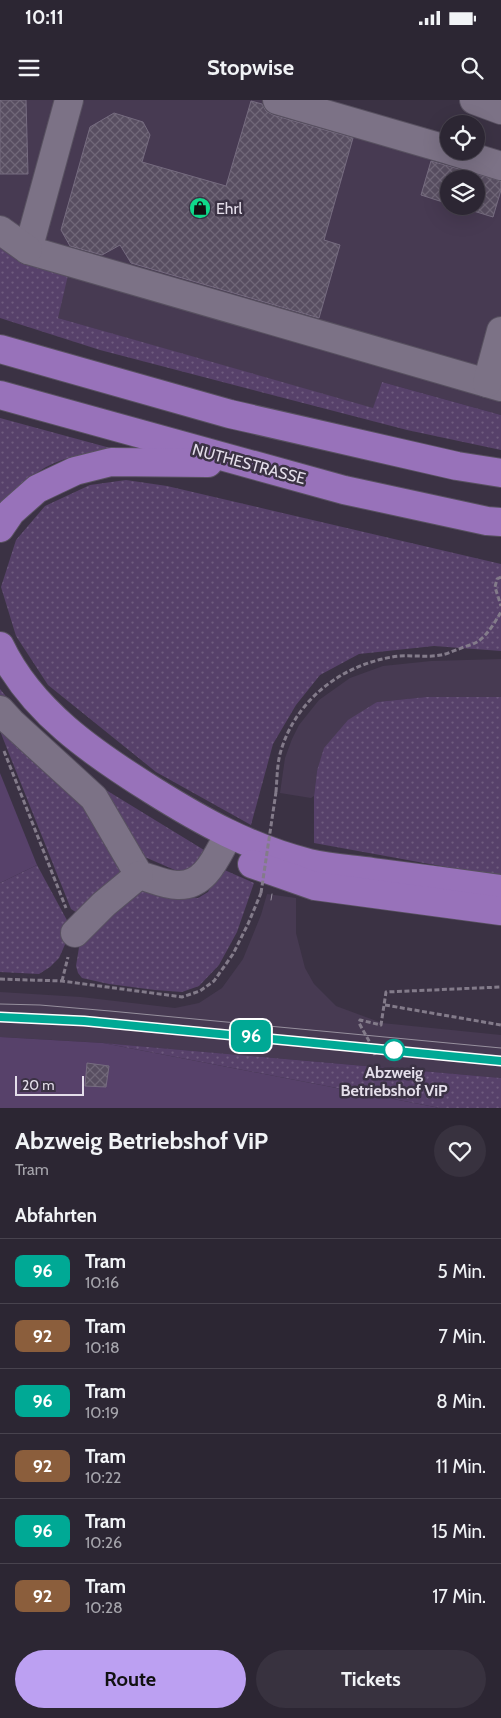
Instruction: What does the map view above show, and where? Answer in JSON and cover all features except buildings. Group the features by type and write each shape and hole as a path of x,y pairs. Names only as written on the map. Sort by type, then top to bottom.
{"highway":[{"path":"0,330 80,372"},
{"path":"0,349 240,416 457,466 501,473"},
{"name":"NUTHESTRASSE","path":"0,395 344,490 487,521 501,522"},
{"path":"0,528 11,512 37,489 75,471 111,462 248,463"},
{"path":"0,646 7,660 35,698 72,736 124,773 200,820 225,842 263,869 314,886 501,911"},
{"path":"0,672 24,707 51,736 86,763 132,795 225,842 312,864 501,889"}],"street":[{"path":"28,250 69,100"},
{"path":"277,100 440,148"},
{"path":"474,100 501,110"},
{"path":"481,160 501,166"},
{"path":"0,230 28,250 494,385 501,331"},
{"path":"0,710 94,798 140,875 177,885 193,883 207,873 225,842"},
{"path":"75,933 104,904 140,875"}],"path":[{"path":"501,577 497,579 494,588 501,606"},
{"path":"0,979 62,981 182,997 200,991 214,981 233,954 261,893 280,755 289,731 303,709 329,683 356,666 393,656 442,655 478,641 495,622 501,612"},
{"path":"0,742 75,933 62,981"},
{"path":"375,1055 360,1020 382,1025 386,992 501,987"},
{"path":"385,1005 501,1025"}],"shaded area":[{"path":"0,100 325,100 440,134 440,160 485,160 485,147 501,152 501,415 382,382 373,409 58,318 0,237"},
{"path":"0,237 68,275 58,318 373,408 382,382 501,415 501,450 407,430 100,350 0,318"},
{"path":"0,418 114,449 54,463 16,489 0,504"},
{"path":"126,480 167,486 501,564 501,651 434,646 359,654 320,675 296,705 273,744 251,825 156,772 48,685 16,636 1,587 16,540 45,506 90,485"},
{"path":"501,659 501,697 426,697 377,702 317,771 314,796 311,798 280,793 285,758 299,725 319,700 350,678 383,666 431,661"},
{"path":"0,689 34,730 78,770 106,790 204,850 202,862 184,874 140,855 0,699"},
{"path":"426,697 501,697 501,877 314,843 314,796 317,771 324,748 348,720 377,702"},
{"path":"0,718 88,800 128,877 82,916 71,909 0,731"},
{"path":"0,773 37,865 0,883"},
{"path":"37,865 69,924 67,940 59,958 39,974 0,972 0,883"},
{"path":"220,868 254,883 237,932 219,965 199,986 182,992 155,990 109,984 82,978 78,973 76,966 81,935 108,906 149,886 175,895 198,898 208,892"},
{"path":"267,894 296,898 296,933 305,968 314,984 336,1006 382,1023 501,1035 501,1078 103,1043 0,1037 0,992 81,997 175,1008 199,1003 222,988 243,959 261,915"},
{"path":"0,1037 103,1043 440,1108 0,1108"},
{"path":"103,1043 501,1078 501,1108 440,1108"}],"tram line":[{"path":"271,900 272,894"},
{"path":"0,1004 40,1005 110,1011 501,1048"},
{"path":"0,1017 83,1021 501,1061"},
{"name":"96","path":"0,1017 84,1021 501,1061"}],"place":[{"name":"Ehrl","path":"200,208"},
{"name":"Abzweig Betriebshof ViP","path":"394,1050"}]}
